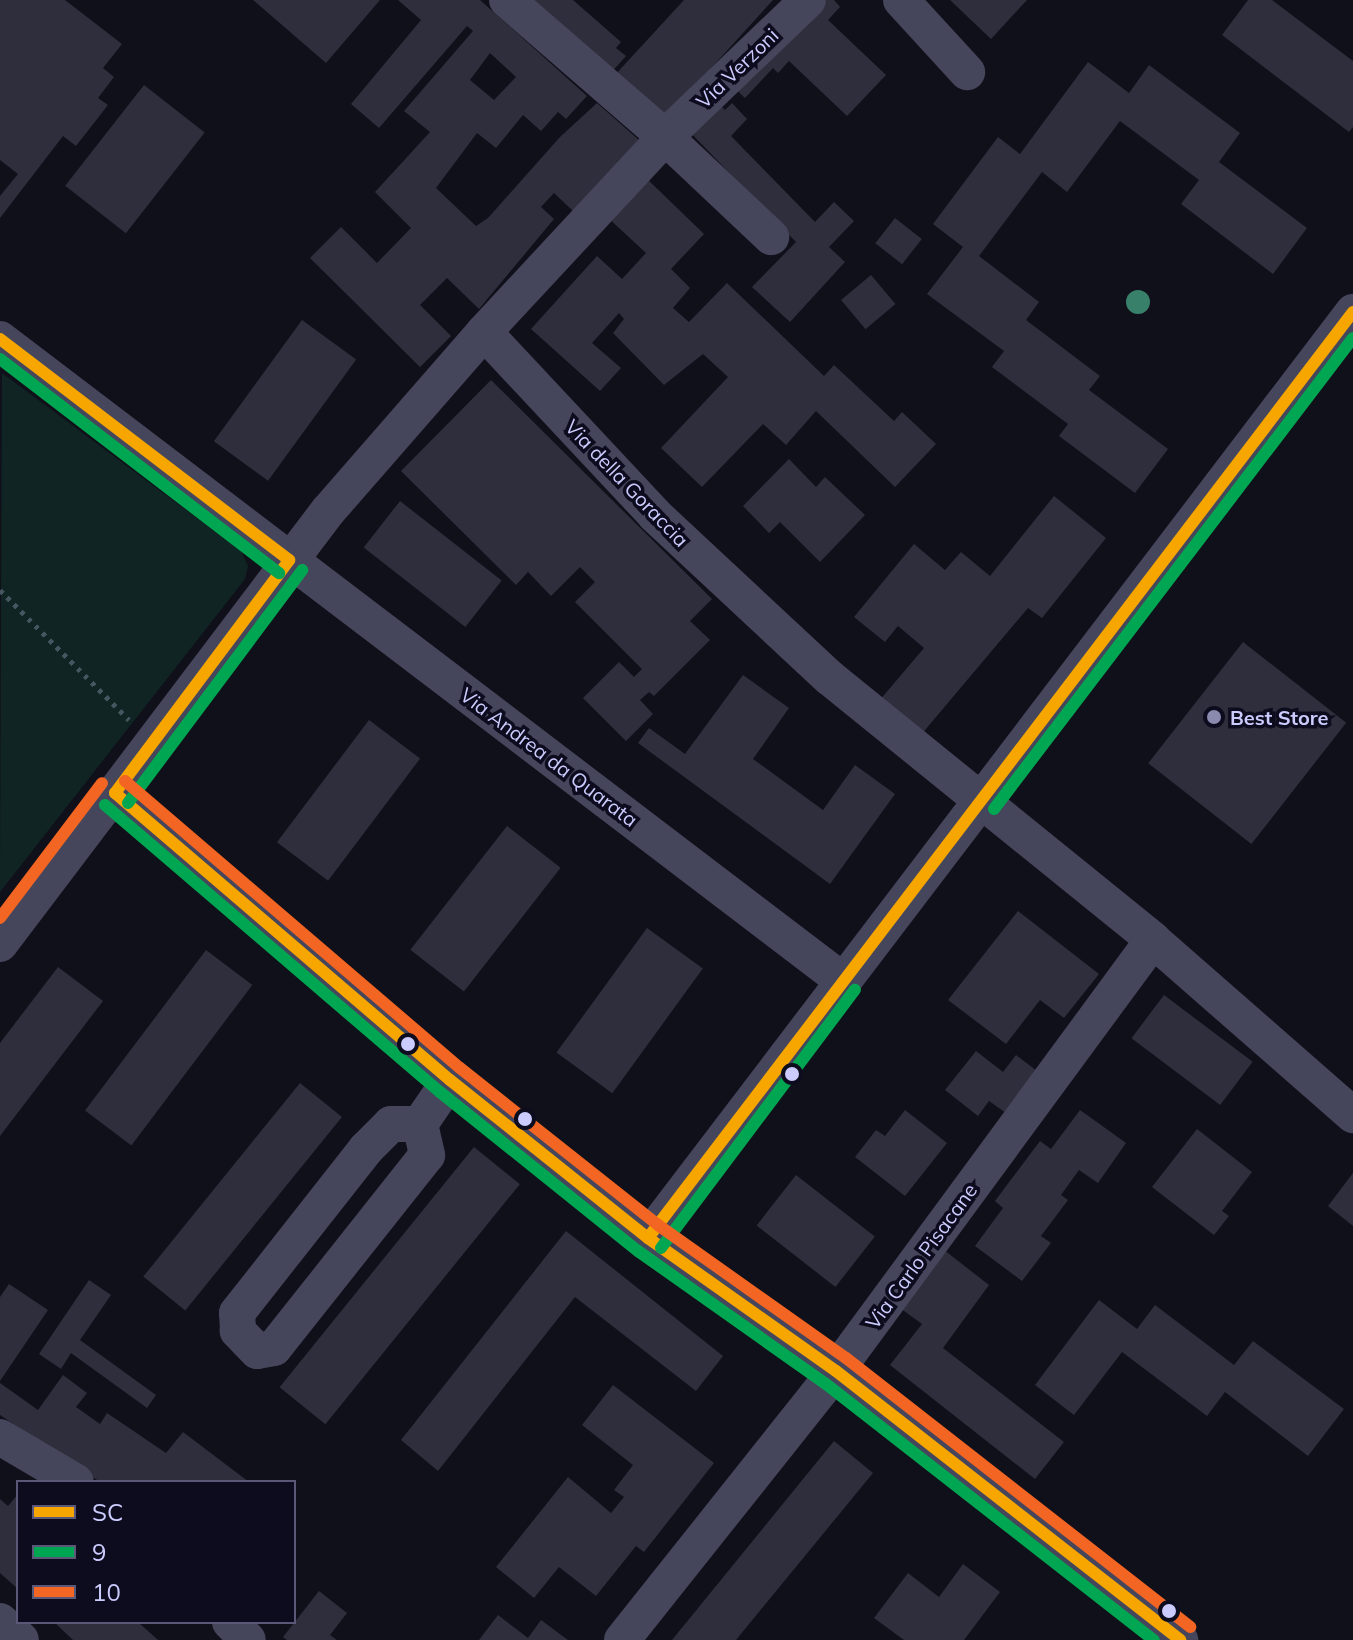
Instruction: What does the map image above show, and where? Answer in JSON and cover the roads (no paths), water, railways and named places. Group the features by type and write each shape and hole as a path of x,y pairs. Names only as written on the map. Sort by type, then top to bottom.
{"street":[{"path":"507,0 665,137 771,237"},
{"name":"Via Verzoni","path":"665,137 808,0"},
{"path":"901,0 967,72"},
{"path":"0,944 289,560 484,332 665,137"},
{"path":"648,1238 1353,312"},
{"name":"Via della Goraccia","path":"484,332 655,515 830,678 1153,940 1353,1115"},
{"name":"Via Andrea da Quarata","path":"0,339 842,980"},
{"path":"115,793 450,1080 648,1238 836,1371 1180,1640"},
{"name":"Via Carlo Pisacane","path":"622,1640 836,1371 1153,940"},
{"path":"420,1124 391,1124 316,1212 237,1313 238,1331 257,1351 274,1348 427,1155 420,1124 450,1080"},
{"path":"316,1212 354,1246"},
{"path":"0,1437 73,1480"},
{"path":"0,1621 21,1640"},
{"path":"232,1624 248,1640"}],"place":[{"name":"Best Store","path":"1214,717"}]}
